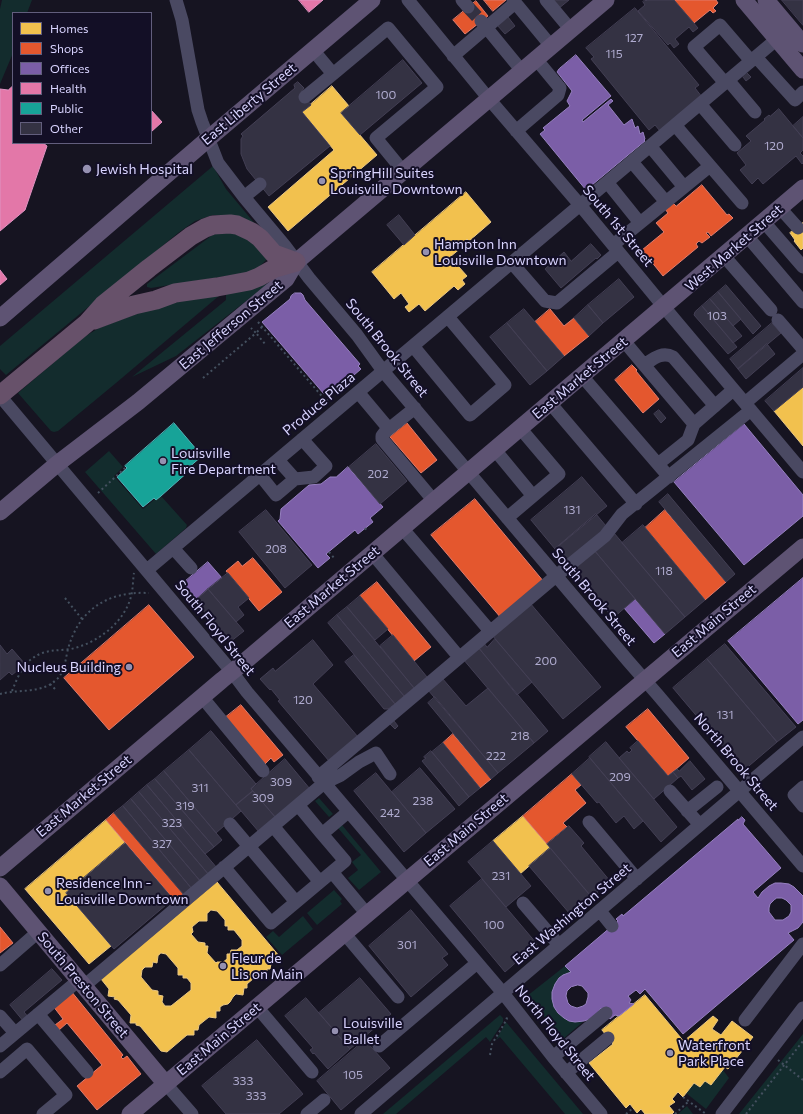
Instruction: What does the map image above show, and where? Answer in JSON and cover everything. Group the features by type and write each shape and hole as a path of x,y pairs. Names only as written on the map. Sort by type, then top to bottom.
{"highway":[{"path":"0,395 87,323 103,305 149,268 191,236 213,225 230,224 243,228 260,238 274,254 296,262"},
{"path":"87,323 134,305 156,300 175,293 249,281 275,268 296,262"}],"main road":[{"name":"East Liberty Street","path":"0,318 208,138 372,0"},
{"name":"East Jefferson Street","path":"0,512 57,464 138,402 286,280 296,262 606,0"},
{"path":"744,0 803,70"},
{"path":"766,0 803,44"},
{"name":"West Market Street","path":"664,307 803,188"},
{"name":"East Market Street","path":"0,868 664,307"},
{"name":"East Main Street","path":"130,1114 803,547"},
{"name":"South Preston Street","path":"0,886 166,1083"}],"street":[{"name":"South Brook Street","path":"176,0 182,20 198,110 218,162 296,262 357,335 383,371 644,680"},
{"path":"546,0 571,30"},
{"path":"453,56 483,25 514,2 551,46"},
{"name":"South 1st Street","path":"415,3 453,56 580,205 803,472"},
{"path":"483,25 522,71"},
{"path":"755,112 694,47 720,25 795,100 803,92"},
{"path":"305,97 388,28 437,87 372,141 403,171"},
{"name":"Produce Plaza","path":"147,570 777,39"},
{"path":"313,50 333,74"},
{"path":"516,130 558,95 560,88 536,59"},
{"path":"700,104 735,145"},
{"path":"675,125 742,202"},
{"path":"650,146 684,187"},
{"path":"632,162 666,202"},
{"path":"512,263 545,302 557,303 616,249 640,223 710,166"},
{"path":"607,182 640,223"},
{"path":"244,197 260,184"},
{"path":"780,208 798,228"},
{"path":"764,222 803,267"},
{"path":"747,236 803,302"},
{"path":"724,256 803,349"},
{"path":"413,346 470,415 505,385 448,317"},
{"path":"624,341 694,424"},
{"path":"644,365 657,356 663,354 673,357 715,406"},
{"path":"0,1046 38,1014 81,983 164,913 224,867 298,805 321,780 459,657 605,536 622,514 669,477 748,407 803,354"},
{"path":"582,376 669,477"},
{"path":"658,464 688,440 694,424 734,390"},
{"path":"358,392 389,429"},
{"name":"South Floyd Street","path":"0,395 232,672 247,692 407,880"},
{"path":"550,403 636,504"},
{"path":"415,408 389,429 382,436 382,439 434,501"},
{"path":"507,518 559,474 520,428"},
{"path":"260,475 276,494 295,480 314,477 326,466 302,439"},
{"path":"495,450 533,496"},
{"path":"278,460 295,480"},
{"path":"402,528 490,632"},
{"path":"173,548 191,568"},
{"path":"372,553 459,657"},
{"name":"North Brook Street","path":"644,680 803,866"},
{"path":"202,697 263,771"},
{"name":"East Washington Street","path":"361,1114 803,737"},
{"path":"321,780 341,775 359,762 376,753 390,774"},
{"path":"687,811 716,787"},
{"path":"803,787 794,795 803,806"},
{"path":"670,791 700,825"},
{"path":"224,867 271,923 332,872 345,861 298,805"},
{"path":"322,834 348,812"},
{"path":"589,822 637,879"},
{"path":"230,824 296,902"},
{"path":"273,826 320,882"},
{"path":"332,872 367,914"},
{"name":"North Floyd Street","path":"407,880 503,993 553,1057 601,1114"},
{"path":"524,903 559,945"},
{"path":"600,911 612,926"},
{"path":"0,965 38,932"},
{"path":"344,933 398,997"},
{"path":"745,1020 803,944"},
{"path":"379,1046 477,963"},
{"path":"257,1007 312,1072"},
{"path":"722,1114 803,1008"},
{"path":"553,1057 606,1013"},
{"path":"38,1014 87,1072"},
{"path":"0,1016 15,1033"},
{"path":"566,1073 608,1038"},
{"path":"0,1072 27,1049 66,1095 43,1114"},
{"path":"166,1083 192,1114"},
{"path":"307,1114 324,1100"}],"path":[{"path":"258,322 326,401 332,397"},
{"path":"203,378 262,327"},
{"path":"251,328 265,344"},
{"path":"98,493 125,468"},
{"path":"365,528 368,532"},
{"path":"329,552 335,559"},
{"path":"12,691 18,675 32,658 42,652 68,649 88,644 100,638 110,629 126,608 132,593 135,556"},
{"path":"0,694 12,691 42,688 55,681 65,667 68,649 79,623 90,611 101,603 114,596 137,592 166,593"},
{"path":"65,598 82,619"},
{"path":"50,684 55,689"},
{"path":"490,1055 492,1044 507,1019 503,1014"},
{"path":"746,1114 803,1040"},
{"path":"769,1053 803,1080"},
{"path":"683,1097 706,1114"},
{"path":"675,1114 689,1101"},
{"path":"626,1114 633,1108"}],"green space":[{"path":"2,0 32,0 27,12 12,12 12,55 0,84 0,9"},
{"path":"213,166 226,189 261,231 259,233 246,219 233,215 213,215 195,221 178,233 6,375 0,369 0,346"},
{"path":"222,231 236,233 243,236 253,243 268,258 258,268 246,273 151,288 147,287 147,284 211,236"},
{"path":"269,283 176,356 132,377 226,300 226,294"},
{"path":"220,295 58,431 51,431 18,393 84,337 99,328 155,307 191,299"},
{"path":"109,451 123,467 114,476 143,509 161,496 187,525 186,528 156,554 85,472"},
{"path":"319,798 333,814 329,817 315,801"},
{"path":"342,825 381,872 359,890 348,878 358,870 352,862 361,855 338,828"},
{"path":"334,890 342,899 340,901 342,904 317,925 307,913"},
{"path":"303,916 313,929 282,955 266,937 273,931 279,937"},
{"path":"565,966 571,972 563,975 558,1013 570,1020 584,1021 563,1039 527,996"},
{"path":"500,1015 503,1018 503,1022 490,1042 486,1037 396,1114 383,1114"},
{"path":"506,1022 583,1114 565,1114 500,1037 496,1040"},
{"path":"803,1034 803,1114 739,1114"},
{"path":"723,1070 729,1078 706,1109 686,1093 694,1083 700,1087 705,1081 711,1085"},
{"path":"687,1106 693,1114 678,1114"}],"building: Homes":[{"name":"SpringHill Suites Louisville Downtown","path":"332,86 349,106 341,113 377,155 288,231 268,207 334,150 302,112"},
{"name":"Hampton Inn Louisville Downtown","path":"466,192 491,222 469,241 467,239 461,245 462,247 450,257 467,276 462,280 465,284 458,290 454,286 425,311 419,304 409,312 405,307 409,304 401,293 394,299 372,272"},
{"path":"803,223 803,248 801,250 790,233"},
{"path":"803,387 803,446 774,411"},
{"path":"523,816 550,848 520,874 493,841"},
{"name":"Residence Inn - Louisville Downtown","path":"106,820 125,843 66,893 111,946 89,964 25,889"},
{"name":"Fleur de Lis on Main","path":"217,882 280,957 271,964 270,969 267,969 267,974 260,973 247,984 247,988 244,988 243,995 236,994 228,1004 220,1007 220,1011 216,1011 216,1018 209,1017 199,1025 198,1030 194,1030 194,1035 187,1035 167,1052 161,1051 140,1026 136,1025 136,1023 130,1023 131,1015 118,1000 114,999 115,997 108,996 109,989 101,979","holes":["211,910 217,911 225,920 225,926 228,926 228,930 234,930 242,940 242,946 237,950 231,950 230,954 227,954 227,959 222,963 216,963 207,953 208,946 205,946 205,943 198,942 191,934 193,932 192,927 199,921 207,921 207,914","161,953 166,954 178,968 178,975 183,975 183,978 187,978 191,983 191,990 171,1006 165,1006 162,1002 163,996 158,995 158,991 152,990 141,977 142,970 145,967 152,967 153,962 157,963 158,956"]},
{"name":"Waterfront Park Place","path":"645,995 684,1041 713,1016 718,1020 712,1029 721,1035 732,1021 753,1037 728,1069 725,1067 711,1085 705,1081 700,1087 694,1083 683,1097 678,1092 672,1099 675,1102 669,1106 674,1112 672,1114 645,1114 641,1109 637,1113 630,1104 626,1108 589,1063 613,1044 602,1030"}],"building: Shops":[{"path":"484,0 506,0 493,11"},
{"path":"674,0 716,0 718,3 713,8 716,11 713,13 710,10 694,23"},
{"path":"476,1 488,16 465,34 453,20"},
{"path":"702,185 727,215 729,214 733,218 711,236 708,232 706,233 710,237 702,243 699,241 696,244 698,247 663,276 642,250 664,232 656,223 668,213 665,209 673,203 676,206"},
{"path":"550,309 564,326 574,318 589,336 564,356 535,322"},
{"path":"632,365 659,399 643,413 615,380"},
{"path":"407,423 437,460 421,473 390,437"},
{"path":"475,499 544,582 501,618 431,535"},
{"path":"665,510 726,582 705,600 645,528"},
{"path":"253,558 282,592 259,611 226,571 238,561 242,566"},
{"path":"377,582 431,647 414,661 360,596"},
{"name":"Nucleus Building","path":"149,605 194,657 109,730 64,678"},
{"path":"241,705 283,755 274,762 271,758 265,764 226,717"},
{"path":"648,709 689,758 668,776 626,727"},
{"path":"453,734 491,779 480,788 443,743"},
{"path":"572,774 581,785 575,790 586,803 563,823 567,827 547,844 523,816"},
{"path":"114,813 184,894 175,901 106,820"},
{"path":"0,927 13,943 0,953"},
{"path":"71,991 123,1055 121,1057 123,1059 127,1056 141,1074 97,1110 77,1086 102,1065 67,1023 59,1030 55,1025 63,1019 53,1006"}],"building: Offices":[{"path":"576,55 611,96 582,120 583,122 611,99 613,101 608,105 624,125 632,119 635,128 638,126 640,134 643,132 645,139 645,141 586,190 540,134 545,130 543,128 570,106 567,101 572,91 557,72"},
{"path":"295,293 301,293 303,295 305,300 360,364 358,366 361,369 332,394 329,390 324,394 262,322 290,299"},
{"path":"744,424 803,495 803,516 744,565 674,482"},
{"path":"348,467 383,507 370,518 373,522 358,534 355,530 326,554 330,558 318,568 278,521 280,519 281,509 309,485 321,484 330,477 336,477"},
{"path":"208,562 222,578 197,599 188,589 186,591 181,585"},
{"path":"803,578 803,720 798,724 728,641"},
{"path":"635,599 665,634 654,643 624,608"},
{"path":"742,817 745,820 743,824 781,868 753,892 758,898 762,892 775,883 789,884 803,896 803,922 798,928 788,933 794,940 683,1034 645,989 640,994 636,990 628,996 631,1000 629,1003 634,1004 619,1016 615,1015 610,1019 601,1008 591,1019 584,1021 569,1021 558,1013 554,1007 552,992 559,978 571,972 565,966 618,921 616,919 622,914 623,916","holes":["777,898 782,898 791,905 791,912 789,916 783,920 775,920 769,912 770,904","578,985 582,986 588,993 588,997 586,1004 577,1008 568,1003 566,996 567,991 571,987"]}],"building: Health":[{"path":"299,0 323,0 309,12"},
{"path":"12,87 12,144 44,144 47,146 25,210 0,231 0,89 8,90"},
{"path":"152,111 162,122 152,131"},
{"path":"0,270 7,279 0,285"}],"building: Public":[{"name":"Louisville Fire Department","path":"174,423 202,456 187,469 189,471 161,496 156,500 154,498 143,507 117,477 127,468 125,466"}],"building: Other":[{"path":"550,0 569,0 558,9"},
{"path":"645,0 674,0 698,28 693,32 689,27 675,39 679,44 674,48 670,43 668,45 638,11 645,5 643,2"},
{"path":"782,0 803,0 803,25"},
{"path":"635,8 699,85 695,88 702,97 660,131 655,125 649,130 591,59 594,57 586,48"},
{"path":"508,17 515,26 505,34 497,25"},
{"path":"403,60 422,83 360,135 341,113"},
{"path":"747,73 751,77 746,81 743,77"},
{"path":"298,82 304,88 301,92 311,105 302,112 330,146 269,196 247,169 241,154 241,139 243,136 241,134 295,88 294,85"},
{"path":"779,109 803,138 803,150 800,153 803,156 803,163 802,164 796,156 763,184 758,178 752,184 740,170 746,165 737,153 751,141 746,136 765,120 764,119"},
{"path":"803,117 803,138 793,126"},
{"path":"399,215 415,235 404,245 387,225"},
{"path":"591,244 601,255 561,288 545,269 564,252 571,261"},
{"path":"619,279 634,297 603,323 588,305"},
{"path":"726,285 761,326 753,334 718,292"},
{"path":"718,292 741,319 733,326 710,299"},
{"path":"710,299 742,336 733,343 702,306"},
{"path":"588,305 603,323 589,336 574,318"},
{"path":"702,306 737,347 728,354 694,315 695,312"},
{"path":"524,309 564,356 547,371 507,323"},
{"path":"507,323 547,371 530,385 490,337"},
{"path":"772,323 781,333 738,369 730,359"},
{"path":"767,344 775,354 746,379 738,369"},
{"path":"803,368 803,387 774,411 765,401"},
{"path":"659,410 666,418 661,423 654,414"},
{"path":"376,444 407,481 380,504 349,467"},
{"path":"582,477 607,506 555,549 531,520"},
{"path":"668,494 735,574 726,582 659,502"},
{"path":"266,510 312,565 285,588 239,532"},
{"path":"596,514 606,526 602,533 567,563 555,549"},
{"path":"643,525 705,600 685,617 622,543"},
{"path":"614,533 685,617 665,634 594,550"},
{"path":"594,550 635,599 613,618 571,569"},
{"path":"228,573 249,598 238,607 244,615 236,622 208,589"},
{"path":"208,589 244,631 230,642 195,601"},
{"path":"360,596 388,629 375,640 347,607"},
{"path":"530,603 601,687 563,719 492,635"},
{"path":"347,607 414,688 404,696 337,615"},
{"path":"337,615 404,696 395,704 328,623"},
{"path":"393,635 427,677 414,688 380,646"},
{"path":"495,639 532,682 517,695 478,647 483,642 487,647"},
{"path":"313,640 333,665 313,684 358,737 329,761 278,701 280,700 271,689 270,690 260,679 273,668 275,671"},
{"path":"725,644 796,727 777,742 707,659"},
{"path":"0,645 7,654 12,649 25,664 12,675 9,672 0,680"},
{"path":"478,647 548,731 534,743 463,659"},
{"path":"354,655 395,704 388,709 384,709 345,662"},
{"path":"707,659 777,742 743,771 673,688"},
{"path":"442,678 466,706 488,688 534,743 498,773 428,690"},
{"path":"435,697 498,773 491,779 428,703"},
{"path":"394,721 398,726 395,729 390,724"},
{"path":"211,731 256,784 251,789 253,791 236,805 189,750"},
{"path":"638,741 668,776 673,772 678,778 654,799 619,758 627,751 629,753 632,750 630,748"},
{"path":"606,742 677,827 661,842 589,757"},
{"path":"443,743 480,788 469,797 432,752"},
{"path":"189,750 241,811 216,833 164,771"},
{"path":"431,751 469,797 459,806 422,761"},
{"path":"590,758 643,821 634,829 624,816 616,823 599,802 597,803 572,774"},
{"path":"285,759 310,789 276,818 251,789"},
{"path":"690,761 705,779 692,790 681,776 678,778 673,772 677,769 679,771"},
{"path":"420,768 455,809 426,833 392,792"},
{"path":"164,771 222,840 214,847 155,779"},
{"path":"376,773 426,833 404,852 354,791"},
{"path":"155,779 214,847 205,854 147,785"},
{"path":"147,785 217,868 209,875 139,792"},
{"path":"253,791 276,818 259,832 236,805"},
{"path":"139,792 209,875 201,882 131,799"},
{"path":"131,799 201,882 192,889 123,806"},
{"path":"123,806 192,889 184,895 114,813"},
{"path":"569,826 584,843 581,846 610,881 597,892 598,894 593,899 547,844"},
{"path":"493,841 531,886 506,907 468,862"},
{"path":"125,843 173,899 114,949 66,893"},
{"path":"550,848 591,896 570,914 529,866"},
{"path":"482,879 537,944 505,972 450,906"},
{"path":"411,910 448,954 442,958 448,965 411,997 369,946"},
{"path":"52,969 62,980 24,1012 29,1018 24,1022 10,1005"},
{"path":"360,978 391,1014 350,1049 319,1013"},
{"path":"306,998 350,1049 328,1069 314,1053 313,1054 310,1050 313,1048 285,1016"},
{"path":"257,1040 303,1094 279,1114 226,1114 202,1086"},
{"path":"365,1040 390,1068 341,1110 317,1081"}],"tunnel":[{"path":"468,7 481,21"}],"place":[{"name":"Jewish Hospital","path":"87,169"},
{"name":"SpringHill Suites Louisville Downtown","path":"322,181"},
{"name":"Hampton Inn Louisville Downtown","path":"426,252"},
{"name":"Louisville Fire Department","path":"163,461"},
{"name":"Nucleus Building","path":"129,667"},
{"name":"Residence Inn - Louisville Downtown","path":"48,891"},
{"name":"Fleur de Lis on Main","path":"223,966"},
{"name":"Louisville Ballet","path":"335,1031"},
{"name":"Waterfront Park Place","path":"670,1053"}]}
